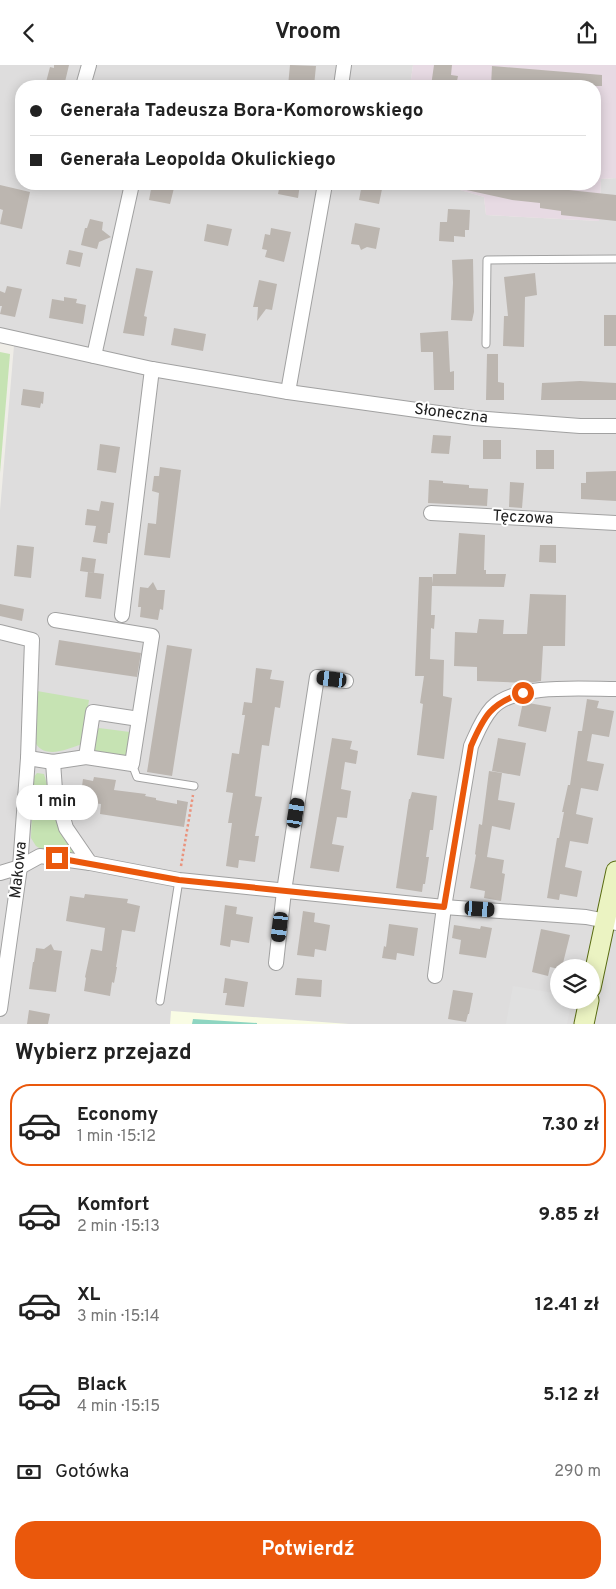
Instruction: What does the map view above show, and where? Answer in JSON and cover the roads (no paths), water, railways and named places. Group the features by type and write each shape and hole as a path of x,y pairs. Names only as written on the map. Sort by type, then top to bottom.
{"street":[{"path":"85,80 89,65"},
{"path":"342,80 344,65"},
{"path":"94,356 131,190"},
{"path":"288,392 325,190"},
{"name":"Słoneczna","path":"0,335 152,369 288,392 474,419 580,426 616,426"},
{"path":"122,615 152,369"},
{"name":"Tęczowa","path":"430,513 616,523"},
{"path":"28,758 53,762 86,757 132,764 152,636 55,620"},
{"name":"Makowa","path":"0,632 32,640 28,758 20,867 0,1009"},
{"path":"276,963 284,891 317,677 346,681"},
{"path":"435,976 444,907 471,746 479,727 492,709 499,703 532,691 616,689"},
{"path":"86,757 93,712 139,719"},
{"path":"53,762 55,790 66,828 90,863"},
{"path":"0,873 20,867 40,856 90,863 179,880 444,907 586,917 611,923"},
{"path":"600,959 611,923 616,871"},
{"path":"584,1024 587,1009"}],"lane":[{"path":"486,344 487,260 616,259"},
{"path":"132,764 137,777 194,787"},
{"path":"160,1001 179,880"}]}
